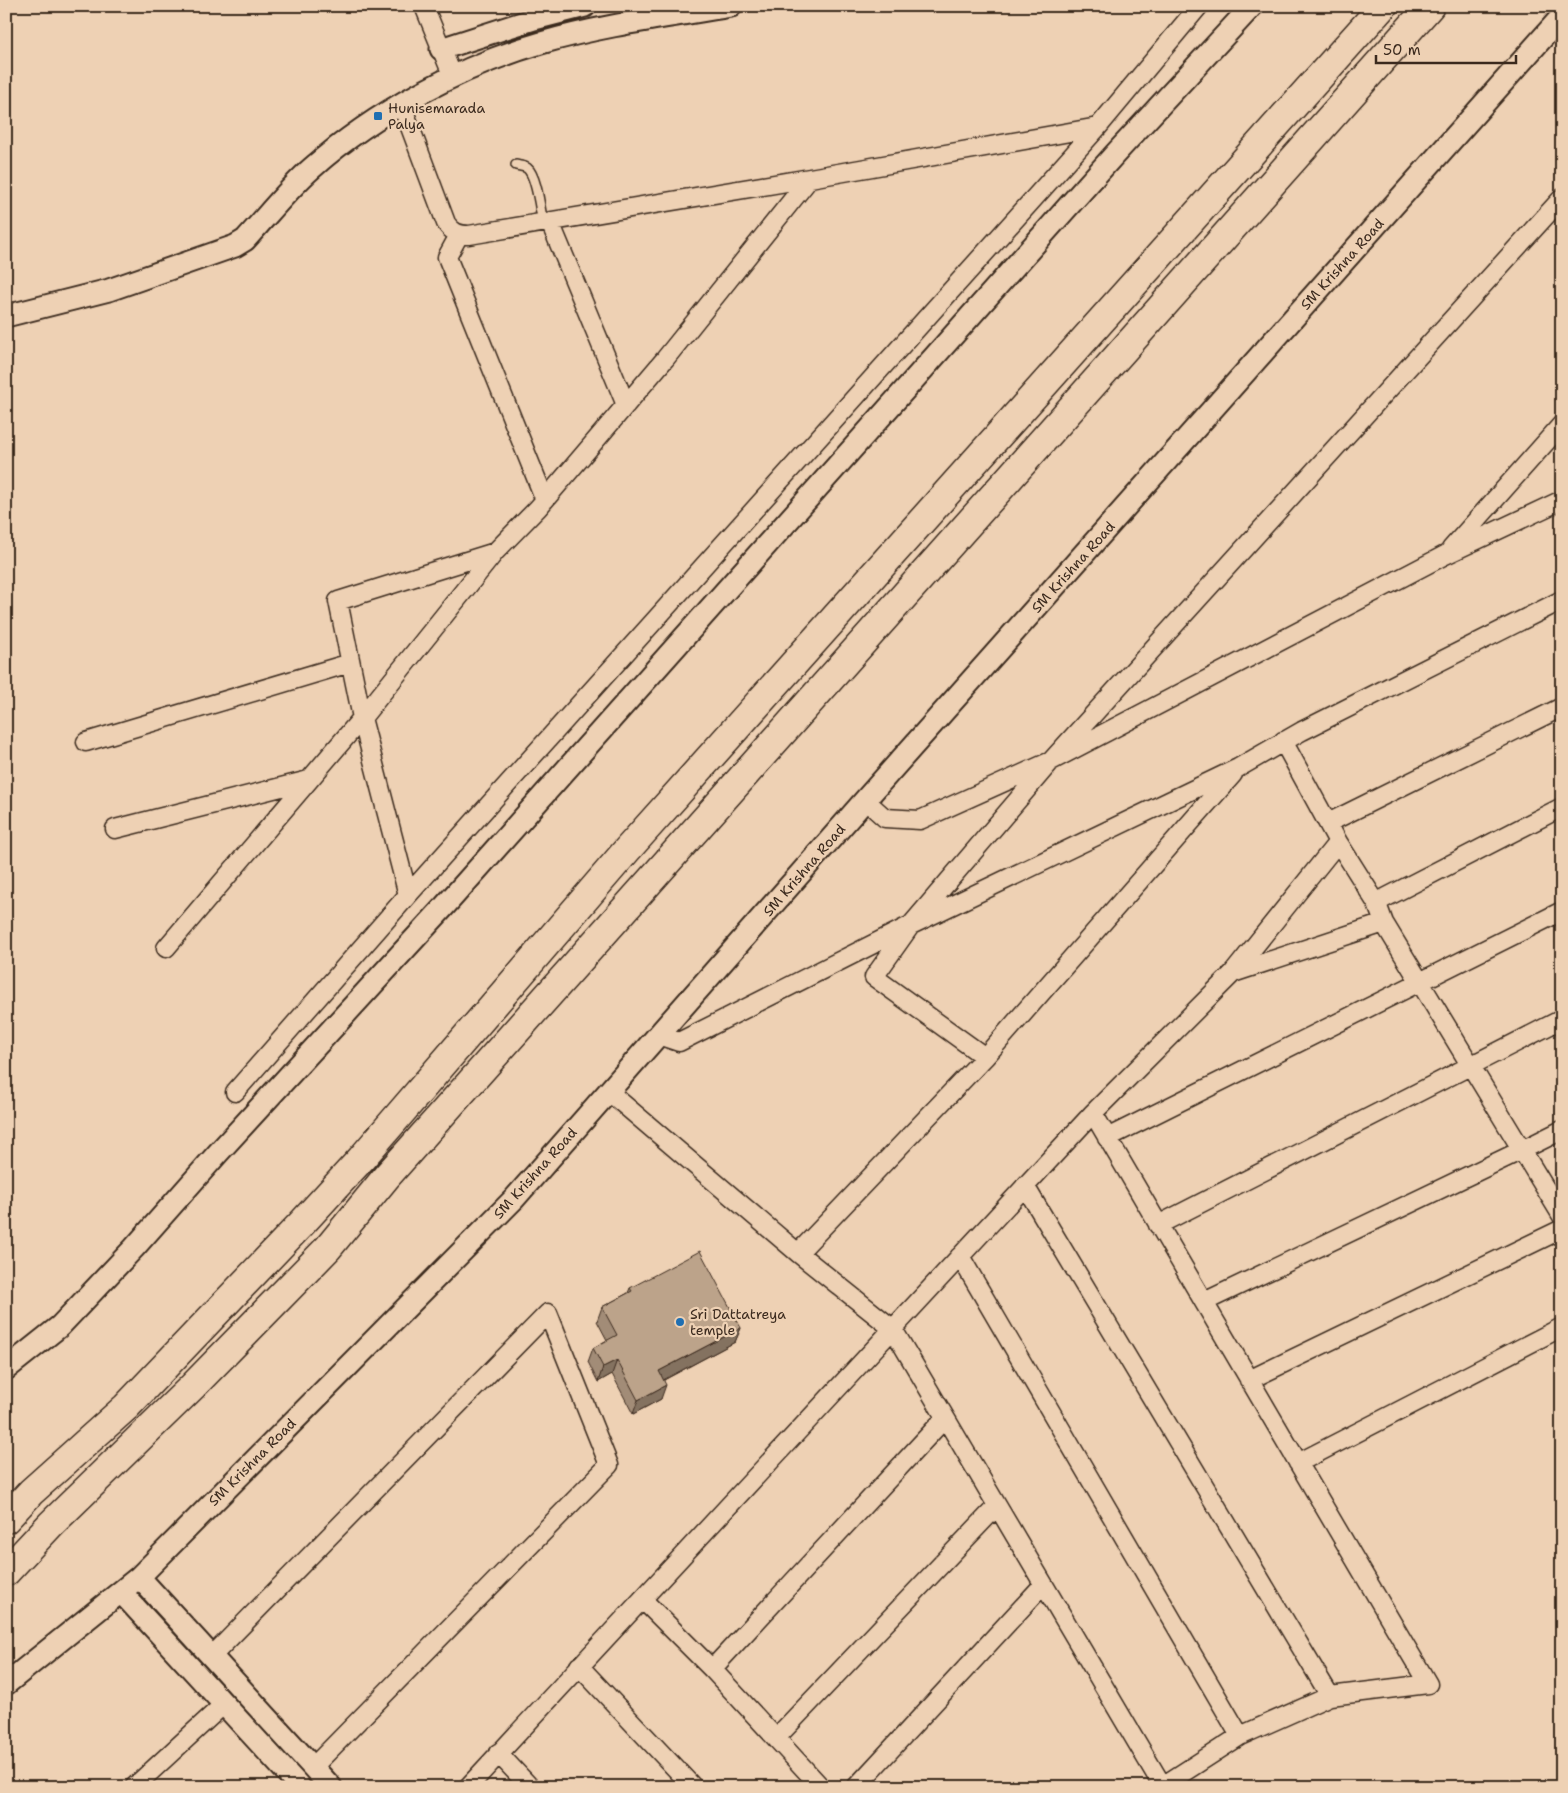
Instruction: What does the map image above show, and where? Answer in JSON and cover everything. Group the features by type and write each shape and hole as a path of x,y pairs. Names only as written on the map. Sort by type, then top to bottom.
{"highway":[{"path":"6,1519 31,1492 126,1407 361,1159 627,850 1383,6"},
{"path":"6,1572 51,1524 194,1386 328,1248 387,1176 1430,6"}],"street":[{"path":"424,6 453,77"},
{"path":"441,49 534,18 585,6"},
{"path":"6,316 108,290 236,246 245,240 313,167 378,116 480,64 558,38 731,6"},
{"path":"235,1092 408,896 1098,127 1199,6"},
{"path":"6,1369 60,1326 134,1248 218,1153 442,909 1115,154 1252,6"},
{"name":"SM Krishna Road","path":"6,1684 139,1576 514,1199 865,800 1562,16"},
{"path":"401,103 446,223 451,230 459,235 469,235 810,178 1098,127"},
{"path":"166,948 362,718 494,552 544,500 665,359 810,178"},
{"path":"985,1057 874,977 911,925 1051,762 1562,198"},
{"path":"547,222 626,405"},
{"path":"459,235 447,257 544,500"},
{"path":"1445,555 1562,424"},
{"path":"865,800 885,818 920,820 1051,762 1445,555 1562,500"},
{"path":"408,896 362,718 338,601 494,552"},
{"path":"658,1035 679,1042 911,925 1238,768 1283,742 1562,600"},
{"path":"86,742 350,663"},
{"path":"1328,823 1562,707"},
{"path":"1283,742 1338,842 1376,904 1384,923 1562,1216"},
{"path":"798,1253 985,1057 1238,768"},
{"path":"115,829 309,780"},
{"path":"1376,904 1562,807"},
{"path":"468,1787 1093,1113 1233,973 1338,842"},
{"path":"1107,1138 1562,911"},
{"path":"1233,973 1384,923"},
{"path":"1158,1225 1562,1019"},
{"path":"608,1091 798,1253 892,1329 1161,1786 1240,1736 1330,1696 1428,1684 1093,1113"},
{"path":"1204,1302 1562,1130"},
{"path":"1025,1186 1330,1696"},
{"path":"1250,1380 1562,1229"},
{"path":"960,1256 1240,1736"},
{"path":"211,1657 548,1313 609,1464 313,1767"},
{"path":"1298,1462 1562,1327"},
{"path":"712,1669 945,1418"},
{"path":"776,1738 997,1506"},
{"path":"139,1576 331,1787"},
{"path":"856,1787 1043,1585"},
{"path":"121,1592 296,1785"},
{"path":"642,1598 712,1669 821,1787"},
{"path":"579,1666 693,1787"},
{"path":"134,1787 224,1704"},
{"path":"498,1753 530,1787"}],"lane":[{"path":"516,165 526,167 529,170 539,194 547,222"}],"building":[{"path":"700,1251 741,1328 659,1371 666,1385 638,1400 617,1360 603,1367 593,1348 617,1335 602,1307 632,1291 630,1288"}],"place":[{"name":"Hunisemarada Palya","path":"378,116"},
{"name":"Sri Dattatreya temple","path":"680,1322"}]}
